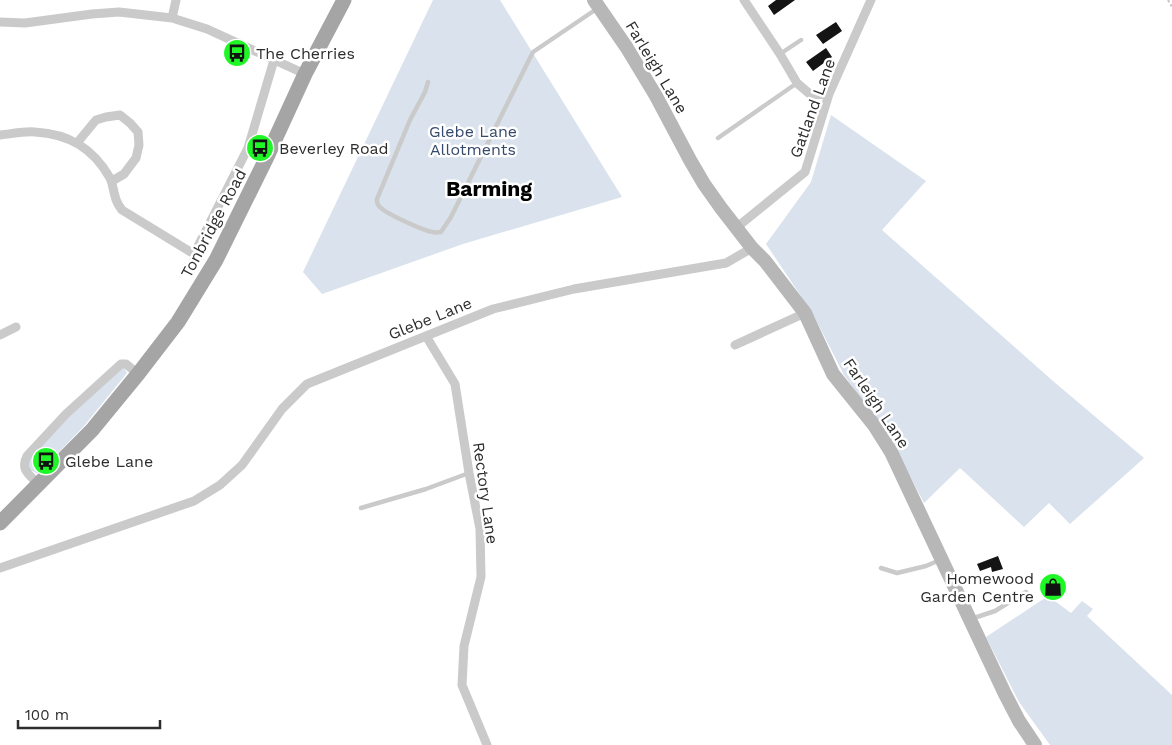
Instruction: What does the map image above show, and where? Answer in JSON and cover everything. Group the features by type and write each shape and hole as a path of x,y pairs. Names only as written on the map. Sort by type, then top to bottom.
{"main road":[{"name":"Tonbridge Road","path":"0,523 92,430 178,322 216,260 266,159 305,74 344,0"}],"street":[{"path":"172,18 176,0"},
{"path":"744,0 780,54 796,83 811,95 830,94"},
{"name":"Gatland Lane","path":"736,228 805,172 830,94 871,0"},
{"name":"Farleigh Lane","path":"596,3 627,48 695,168 721,208 805,313 833,374 874,424 891,452 1008,700 1035,745"},
{"path":"0,22 25,23 119,12 172,18 207,29 305,74"},
{"path":"0,136 33,132 56,135 77,143 90,152 102,165 112,181 115,199 122,210 194,254 248,148 274,60"},
{"path":"77,143 96,120 120,115 130,123 138,132 139,145 136,158 124,174 112,181"},
{"name":"Glebe Lane","path":"0,568 194,501 220,485 242,465 282,409 307,384 336,371 493,309 574,288 726,263 752,248"},
{"path":"735,346 805,313"},
{"path":"0,335 16,327"},
{"name":"Rectory Lane","path":"426,336 455,384 480,529 481,577 464,646 462,685 487,745"},
{"path":"39,485 24,467 24,462 28,456 66,414 120,364 126,364 138,374"}],"lane":[{"path":"428,82 425,92 410,120 377,199 377,204 386,212 422,229 437,233 441,232 451,217 533,52 596,3"},
{"path":"780,54 801,40"},
{"path":"718,138 796,83"},
{"path":"187,270 194,254"},
{"path":"361,508 426,489 469,473"},
{"path":"881,568 897,573 926,566 941,560"},
{"path":"970,620 995,611 1026,592"}],"path":[{"path":"1168,0 1172,7"}],"green space":[{"name":"Glebe Lane Allotments","path":"433,0 500,0 622,197 463,244 322,294 303,272"},
{"path":"831,115 926,181 882,230 1053,381 1144,458 1070,524 1049,503 1024,527 960,468 924,503 892,441 844,375 813,314 766,244 811,182"},
{"path":"122,368 127,373 84,426 39,473 29,469 28,461 62,423"},
{"path":"1048,596 1071,613 1082,601 1093,609 1087,616 1172,695 1172,745 1050,745 1019,702 986,637"}],"building":[{"path":"776,0 795,0 774,15 768,6"},
{"path":"836,22 842,31 823,44 816,35"},
{"path":"826,48 832,57 813,71 806,62"},
{"path":"998,556 1003,569 992,572 991,567 980,571 977,564"}],"place":[{"name":"The Cherries","path":"237,53"},
{"name":"Beverley Road","path":"260,148"},
{"name":"Glebe Lane","path":"46,461"},
{"name":"Homewood Garden Centre","path":"1053,587"}],"district":[{"name":"Barming","path":"489,189"}]}
